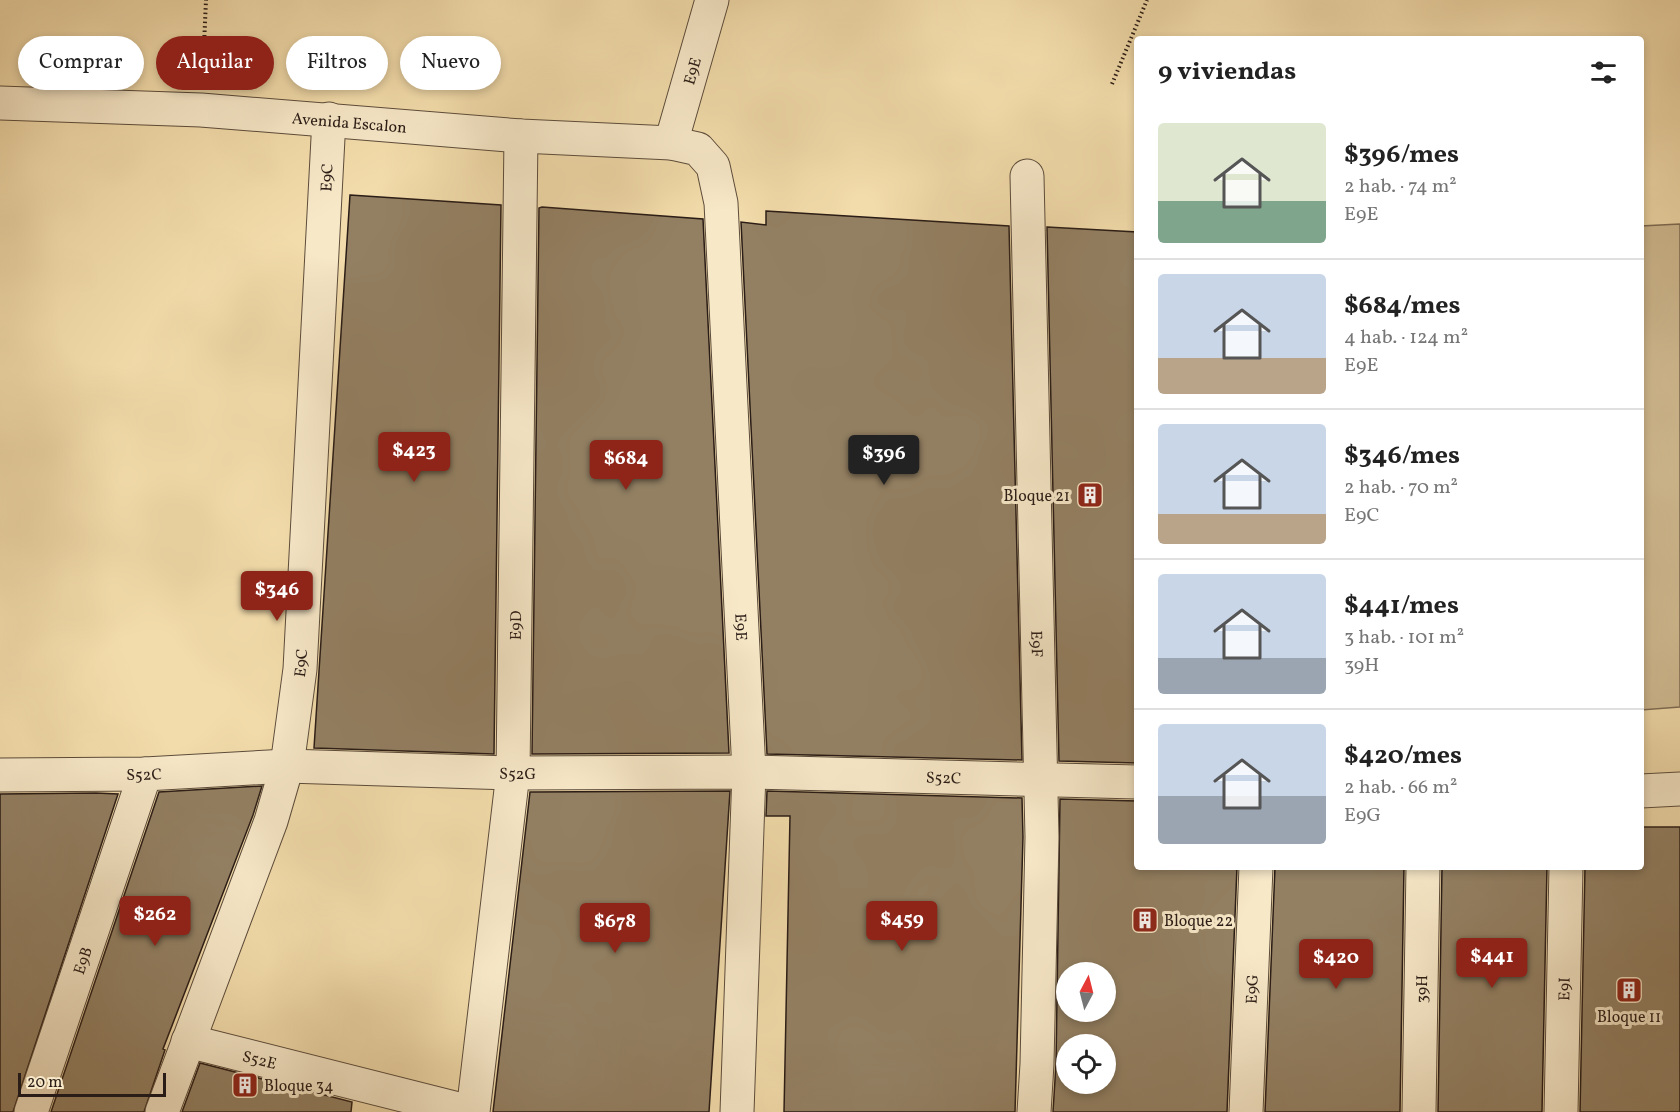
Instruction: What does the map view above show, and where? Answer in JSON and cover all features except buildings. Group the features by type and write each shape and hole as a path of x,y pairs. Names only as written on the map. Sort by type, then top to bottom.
{"street":[{"name":"E9E","path":"712,0 685,146 713,166 720,203 749,772 737,1112"},
{"name":"Avenida Escalon","path":"0,103 201,110 521,136 685,146"},
{"name":"E9C","path":"162,1112 271,821 287,766 300,669 329,119"},
{"name":"E9D","path":"472,1112 513,773 521,136"},
{"name":"E9F","path":"1027,176 1042,837 1034,1112"},
{"name":"S52G","path":"287,766 513,773 749,772"},
{"name":"S52C","path":"0,775 145,774 287,766"},
{"name":"S52C","path":"749,772 1134,782"},
{"name":"E9B","path":"31,1112 145,774"},
{"path":"1644,791 1680,789"},
{"name":"E9G","path":"1246,1112 1256,870"},
{"name":"39H","path":"1419,1112 1423,870"},
{"name":"E9I","path":"1561,1112 1566,870"},
{"name":"S52E","path":"188,1041 472,1112"}],"path":[{"path":"201,110 206,0"},
{"path":"1112,84 1147,0"}],"shaded area":[{"path":"1680,224 1680,707 1644,710 1644,226"}],"place":[{"name":"Bloque 21","path":"1090,495"},
{"name":"Bloque 22","path":"1145,920"},
{"name":"Bloque 11","path":"1629,990"},
{"name":"Bloque 34","path":"245,1085"}]}
